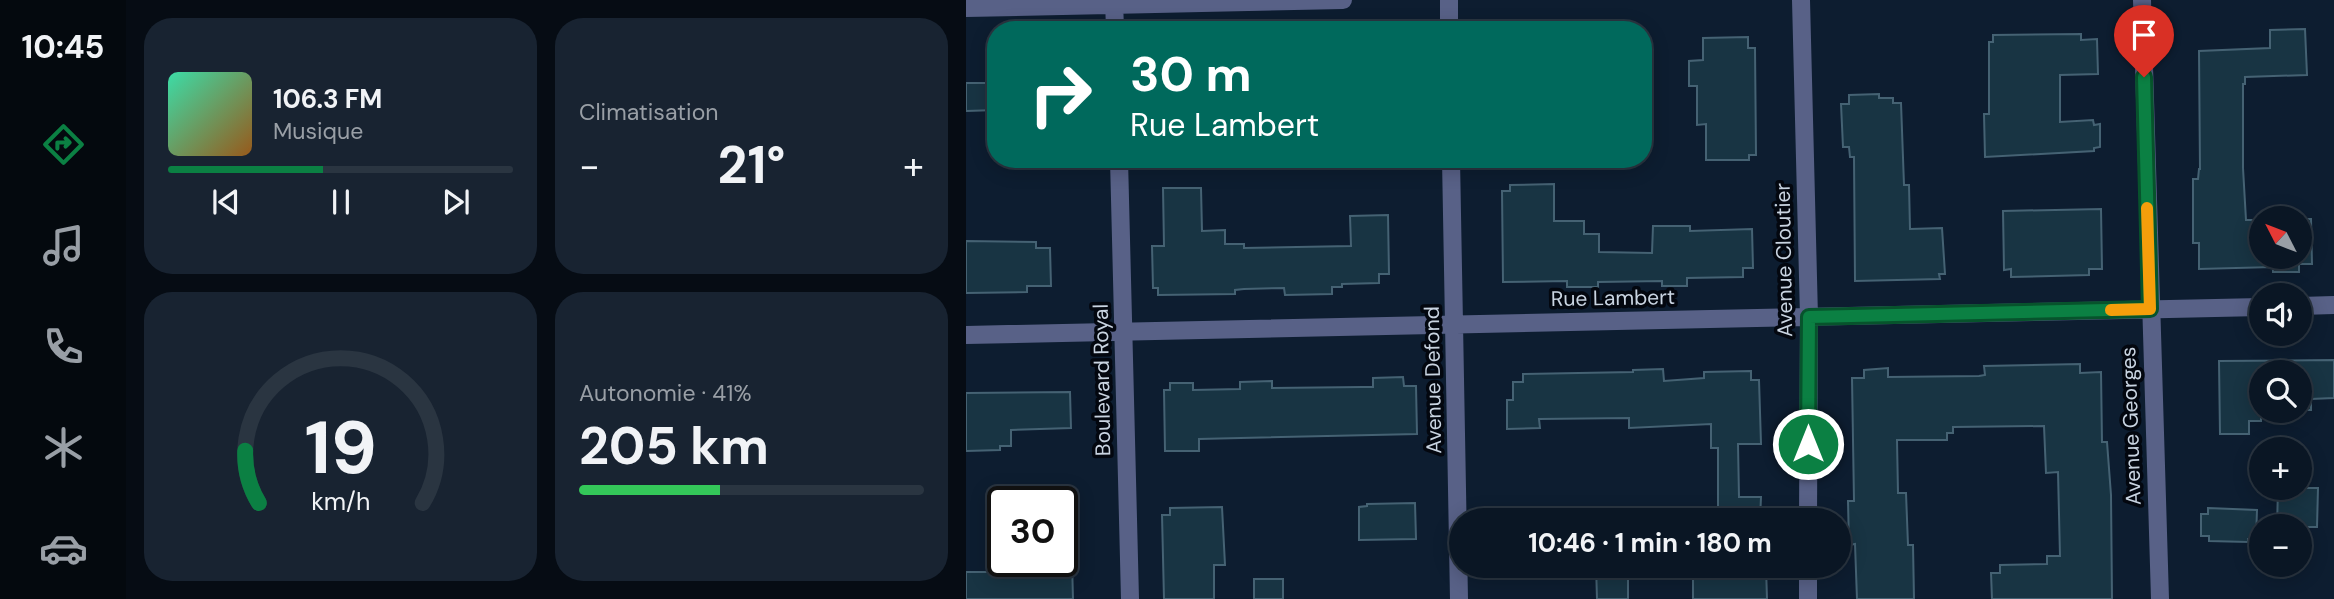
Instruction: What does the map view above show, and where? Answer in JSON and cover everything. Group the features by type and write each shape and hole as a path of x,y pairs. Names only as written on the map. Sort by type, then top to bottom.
{"street":[{"path":"966,8 1114,2 1343,0"},
{"path":"1449,0 1449,21"},
{"name":"Avenue Cloutier","path":"1801,0 1809,317 1808,508"},
{"name":"Avenue Georges","path":"2142,0 2160,599"},
{"path":"1114,2 1115,21"},
{"name":"Boulevard Royal","path":"1119,168 1130,599"},
{"name":"Avenue Defond","path":"1451,168 1460,599"},
{"path":"2312,306 2334,305"},
{"name":"Rue Lambert","path":"966,335 2249,307"},
{"path":"1808,578 1808,599"}],"building":[{"path":"2305,29 2307,75 2245,77 2243,168 2246,220 2249,220 2249,268 2199,269 2199,243 2193,243 2193,179 2198,179 2200,169 2199,51 2270,48 2270,30"},
{"path":"2081,34 2081,40 2097,39 2098,74 2060,75 2060,122 2093,120 2094,125 2100,124 2100,147 2094,148 2094,151 1985,157 1984,114 1989,114 1989,42 1993,42 1993,35"},
{"path":"1748,37 1748,48 1755,48 1756,155 1749,155 1749,160 1706,160 1706,124 1697,125 1697,86 1689,86 1689,61 1703,60 1703,38"},
{"path":"966,83 987,83 987,110 966,111"},
{"path":"1879,94 1879,98 1893,98 1893,103 1901,103 1904,185 1909,185 1910,229 1942,228 1945,274 1939,274 1940,279 1855,281 1854,157 1850,157 1849,147 1843,147 1841,104 1849,104 1849,95"},
{"path":"1554,184 1554,221 1584,221 1584,234 1599,234 1599,252 1652,253 1653,226 1690,226 1690,231 1752,229 1753,268 1743,268 1743,277 1687,278 1687,286 1662,286 1662,281 1598,282 1598,287 1567,287 1567,281 1503,282 1502,191 1510,191 1510,185"},
{"path":"1163,188 1201,188 1202,231 1225,230 1225,244 1244,244 1244,248 1351,246 1350,216 1388,215 1389,274 1379,274 1379,283 1342,284 1342,287 1332,287 1332,294 1285,295 1284,288 1235,290 1235,294 1158,295 1158,288 1153,288 1152,246 1164,246"},
{"path":"2101,209 2102,269 2089,269 2089,275 2011,277 2011,269 2004,270 2003,211"},
{"path":"966,241 1036,242 1036,248 1050,248 1051,286 1027,286 1027,292 966,293"},
{"path":"2273,270 2299,270 2299,272"},
{"path":"2312,360 2334,360 2334,398 2312,399"},
{"path":"2219,361 2249,361 2249,434 2220,434"},
{"path":"2080,364 2080,373 2101,372 2102,442 2107,442 2111,495 2112,599 1992,599 1991,573 2000,573 2000,565 2047,564 2047,556 2060,556 2058,472 2046,473 2044,426 1953,427 1953,433 1947,433 1947,440 1897,440 1898,493 1906,493 1908,545 1913,545 1914,599 1857,599 1855,544 1851,545 1851,508 1848,508 1848,501 1854,501 1852,378 1864,378 1864,370 1888,368 1888,377 1979,376 1985,375 1984,366"},
{"path":"1663,369 1664,381 1704,378 1704,372 1751,371 1751,380 1759,380 1761,444 1738,444 1739,497 1761,497 1761,508 1718,508 1718,448 1711,448 1711,424 1629,428 1629,418 1539,419 1540,428 1507,429 1507,400 1513,400 1513,382 1523,382 1523,374"},
{"path":"1403,377 1404,386 1416,386 1417,434 1199,439 1199,451 1165,451 1164,390 1170,390 1170,383 1193,383 1193,390 1240,389 1240,382 1272,381 1272,388 1373,387 1373,378"},
{"path":"1070,392 1071,428 1011,430 1011,446 1000,446 1000,450 966,451 966,393"},
{"path":"2312,488 2318,488 2317,527 2312,527 2312,514 2277,514 2278,500 2312,500"},
{"path":"1415,503 1416,539 1359,540 1359,507 1367,504"},
{"path":"1222,507 1225,565 1214,565 1214,599 1164,599 1162,515 1170,515 1170,508"},
{"path":"2208,508 2257,510 2257,514 2249,514 2248,542 2209,541 2209,536 2201,536 2201,514 2208,514"},
{"path":"966,572 987,572 987,577 1072,577 1073,599 966,599"},
{"path":"1596,578 1628,578 1628,599 1597,599"},
{"path":"1693,578 1766,578 1767,599 1693,599"},
{"path":"1254,579 1283,579 1283,599 1254,599"}],"slow traffic":[{"path":"2111,310 2150,309 2147,208"}],"route":[{"path":"1808,444 1809,317 2150,309 2144,77"}]}
